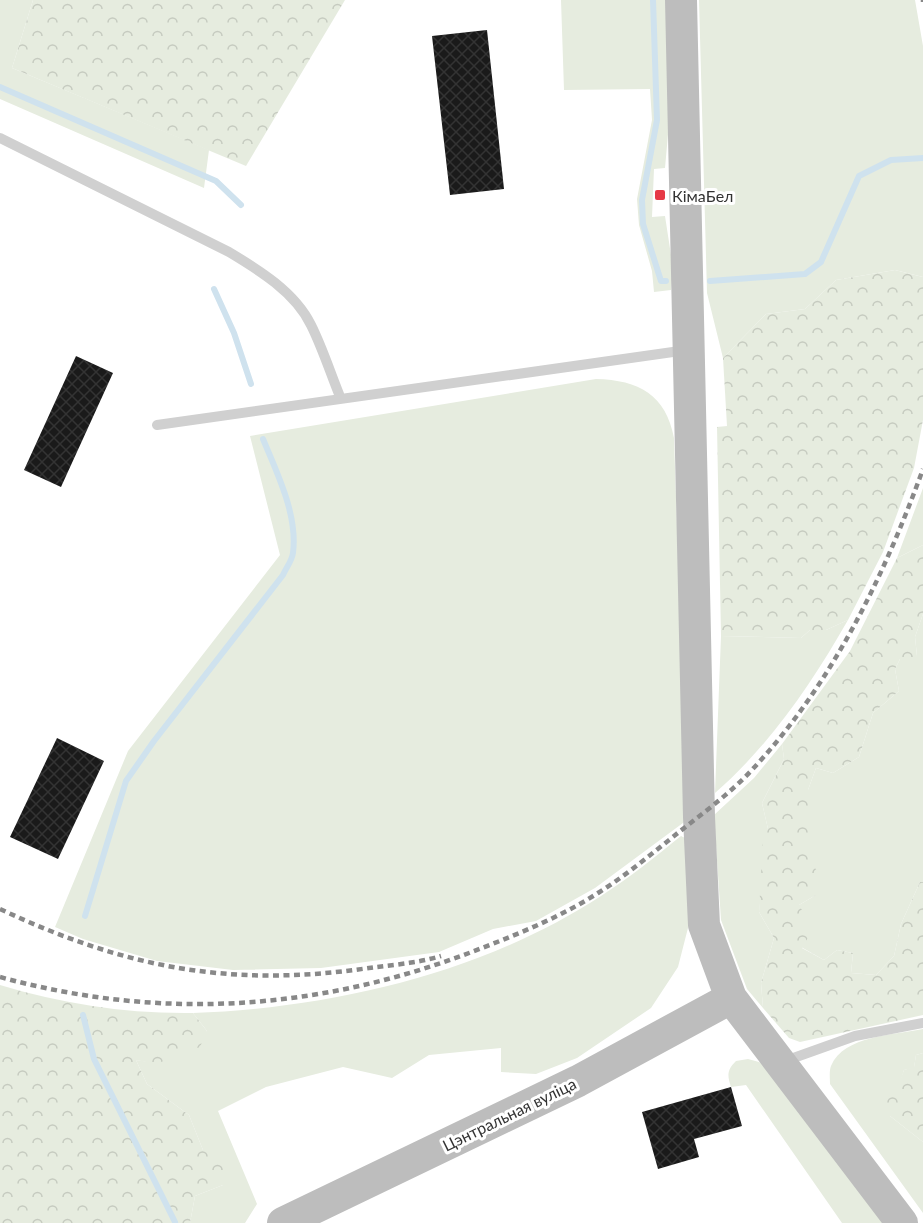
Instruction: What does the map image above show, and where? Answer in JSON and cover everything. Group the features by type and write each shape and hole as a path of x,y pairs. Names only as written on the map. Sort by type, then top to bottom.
{"street":[{"path":"681,0 699,817 704,925 731,998 902,1223"},
{"name":"Цэнтральная вуліца","path":"283,1223 578,1081 731,998"}],"lane":[{"path":"0,138 229,252 262,272 287,294 311,323 341,399"},
{"path":"157,425 690,350"},
{"path":"782,1063 855,1036 923,1023"}],"green space":[{"path":"0,0 33,0 12,68 209,150 204,188 0,99"},
{"path":"33,0 345,0 246,166 12,68"},
{"path":"561,0 667,0 670,112 665,168 654,169 652,217 665,216 673,268 671,290 654,292 652,271 639,225 637,199 652,120 650,89 564,90"},
{"path":"699,0 915,0 923,46 923,277 895,270 836,280 805,309 766,314 723,358 707,293"},
{"path":"895,270 923,277 923,420 914,468 883,552 848,620 826,630 810,630 801,638 721,636 717,427 727,426 723,358 766,314 805,309 836,280"},
{"path":"596,379 625,383 648,393 664,411 674,438 687,820 595,888 536,921 493,929 439,952 321,968 233,970 157,961 83,939 55,927 128,751 280,555 250,436"},
{"path":"923,488 923,545 897,558"},
{"path":"923,545 923,614 915,637 917,656 911,662 900,659 895,669 899,691 873,713 859,757 833,773 816,768 808,790 808,857 824,882 816,895 799,905 813,929 802,948 824,960 837,950 853,953 851,973 876,975 894,956 901,924 920,882 923,882 923,1015 800,1042 789,1038 763,1008 761,983 774,938 759,912 763,837 768,829 762,803 784,759 782,744 850,651 897,558"},
{"path":"923,614 923,882 920,882 901,924 894,956 876,975 851,973 853,953 837,950 824,960 801,947 799,905 816,895 808,857 808,790 816,768 833,773 859,757 873,713 899,691 895,669 900,659 917,656 915,637"},
{"path":"848,620 820,667 789,712 754,755 715,793 721,636 801,638 810,630 826,630"},
{"path":"782,744 784,759 762,803 768,829 759,912 774,938 761,983 763,1008 747,989 721,920 714,815 754,778"},
{"path":"681,836 687,839 689,924 678,967 651,1008 577,1058 536,1074 501,1072 501,1048 429,1055 392,1078 343,1067 266,1087 218,1111 257,1204 245,1223 190,1223 195,1196 223,1185 203,1150 189,1115 147,1084 136,1060 156,1063 207,1031 193,1013 246,1010 352,994 405,982 457,966 555,923 601,896"},
{"path":"0,985 47,998 120,1010 193,1013 207,1031 200,1047 156,1064 136,1060 147,1084 189,1115 203,1150 218,1150 232,1165 223,1185 195,1196 190,1223 0,1223"},
{"path":"923,1029 923,1053 916,1055 914,1068 904,1070 890,1116 923,1142 923,1213 830,1084 830,1075 831,1066 838,1056 858,1042"},
{"path":"923,1053 923,1142 890,1116 884,1098 899,1083 904,1070 914,1067 916,1055"},
{"path":"748,1059 759,1062 769,1069 885,1223 842,1223 746,1085 731,1087 729,1070 736,1061"}],"building":[{"path":"487,30 504,189 450,195 432,36"},
{"path":"76,356 113,373 61,487 24,470"},
{"path":"57,738 104,761 58,859 10,837"},
{"path":"731,1087 742,1126 694,1139 699,1157 658,1169 642,1112"}],"waterway":[{"path":"653,0 657,120 642,200 643,224 661,281 666,281"},
{"path":"0,87 216,181 241,205"},
{"path":"710,281 805,274 821,262 859,176 891,160 923,158"},
{"path":"214,289 234,333 251,384"},
{"path":"85,916 126,781 154,741 283,575 291,559 294,539 289,509 263,439"},
{"path":"83,1015 94,1059 175,1222"}],"railway":[{"path":"0,977 61,991 122,1000 183,1004 244,1003 304,996 364,985 423,969 512,936 570,909 618,880 713,806 750,772 779,739 806,704 852,630 890,551 923,469"},
{"path":"0,909 91,946 135,959 224,974 270,976 318,974 405,964 441,956"}],"place":[{"name":"КімаБел","path":"660,195"}]}
